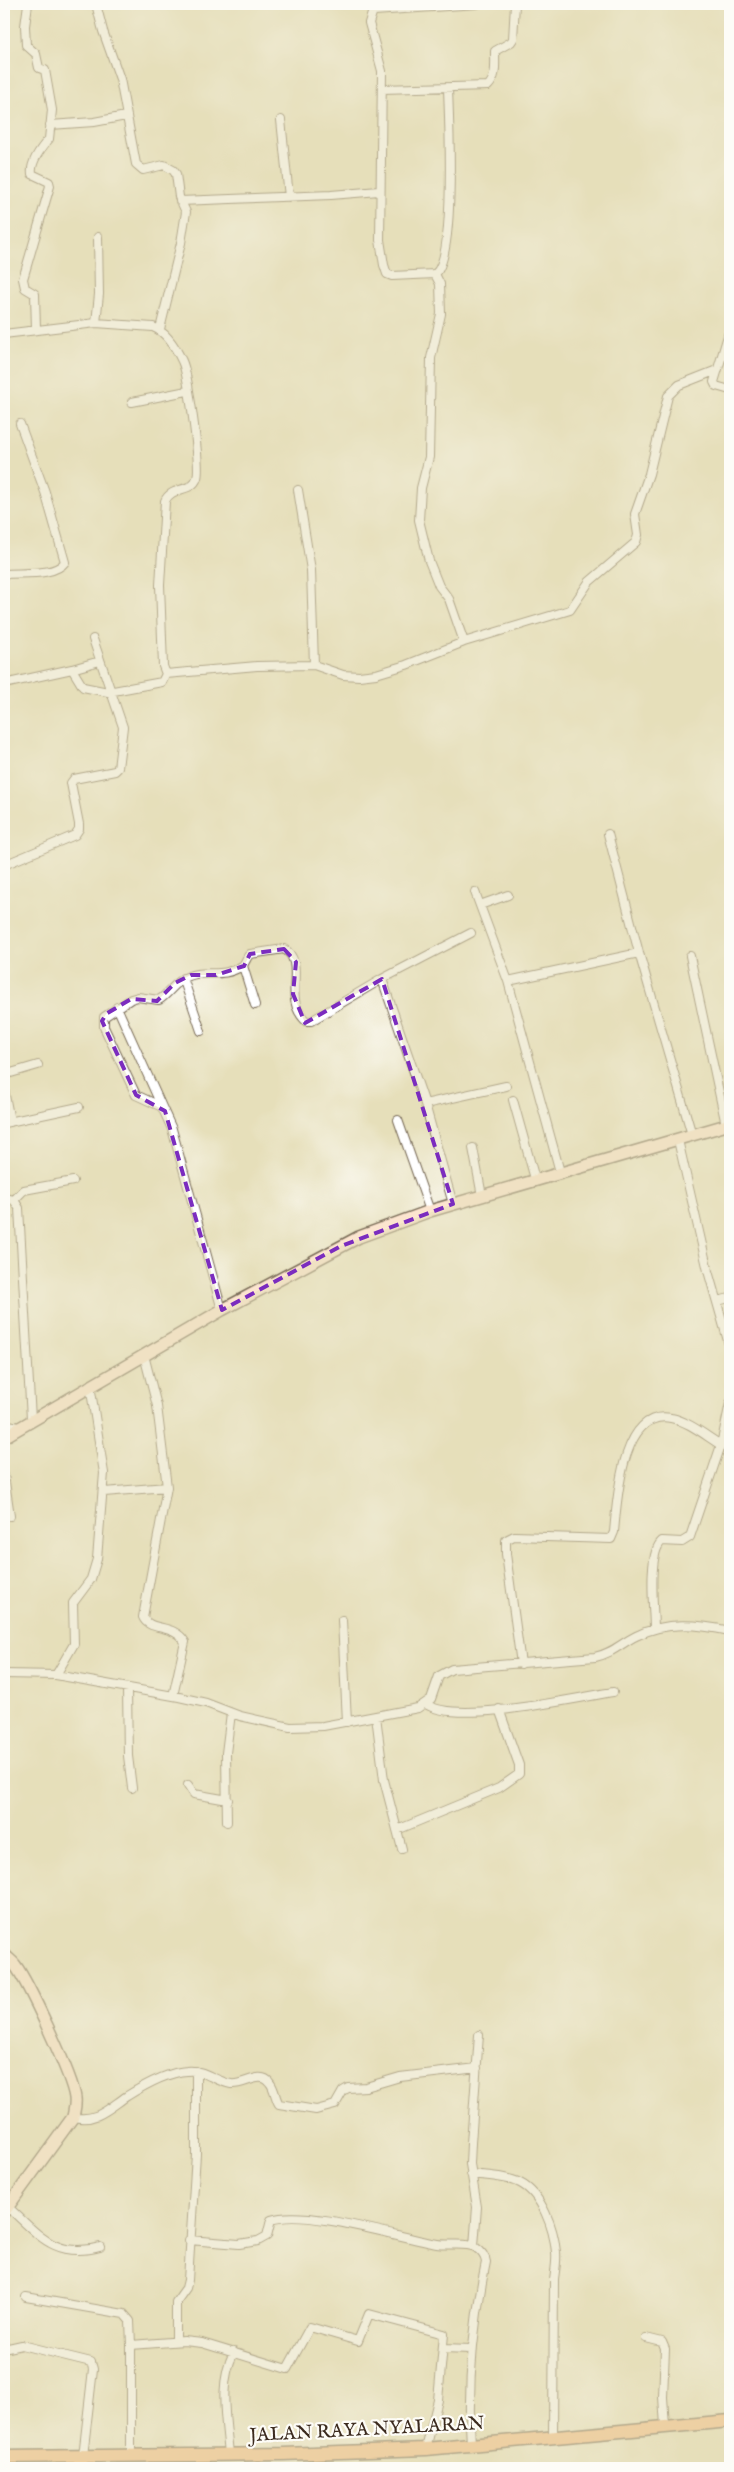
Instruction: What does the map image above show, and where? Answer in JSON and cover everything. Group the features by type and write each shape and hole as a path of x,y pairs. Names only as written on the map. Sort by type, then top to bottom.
{"main road":[{"name":"JALAN RAYA NYALARAN","path":"4,2457 426,2449 730,2421"}],"street":[{"path":"28,4 25,26 26,45 36,54 39,67 45,70 52,110 49,139 41,146 32,169 32,174 49,182 50,186 23,279 25,288 35,294 36,330"},
{"path":"96,4 103,31 120,79 138,168 143,170 164,165 169,166 176,174 180,202 186,218 160,330"},
{"path":"435,274 402,278 388,274 384,265 380,240 379,191 382,71 369,23 375,7 477,4"},
{"path":"382,90 488,86 493,82 495,51 513,39 514,4"},
{"path":"435,274 442,259 450,194 448,88"},
{"path":"50,125 94,122 126,116"},
{"path":"281,120 289,198"},
{"path":"180,202 289,198 379,191"},
{"path":"96,323 99,294 98,237"},
{"path":"435,274 440,284 441,314 430,358 429,457 421,488 419,520 429,561 439,586 449,599 464,642"},
{"path":"4,334 96,323 153,327 160,330 183,363 199,454 195,483 171,492 165,501 160,585 163,666 166,674 162,682 110,691 98,691 83,687 72,669"},
{"path":"730,329 717,370 715,384 730,390"},
{"path":"166,674 257,666 314,665 343,675 376,674 406,665 464,642 570,610 589,582 636,542 638,535 635,514 649,474 668,396 679,385 717,370"},
{"path":"132,402 187,391"},
{"path":"4,574 52,570 62,567 65,562 20,424"},
{"path":"298,490 311,570 314,665"},
{"path":"4,865 74,835 79,829 79,824 71,783 74,779 115,771 118,768 124,733 93,638"},
{"path":"4,684 100,661"},
{"path":"608,834 639,953 692,1135"},
{"path":"475,892 508,981 560,1172"},
{"path":"480,905 508,895"},
{"path":"162,1107 140,1098 132,1087 102,1021 106,1014 117,1007 138,997 158,1000 175,983 184,978 199,973 216,975 243,966 250,954 284,949 290,953 296,962 293,994 296,1007 306,1022 315,1020 382,980 471,933"},
{"path":"508,981 639,953"},
{"path":"4,1437 31,1419 222,1310 341,1246 430,1211 560,1172 679,1142 692,1135 728,1124 690,956"},
{"path":"243,966 255,1005"},
{"path":"184,978 201,1031"},
{"path":"382,980 424,1104 453,1204"},
{"path":"117,1007 172,1128 222,1310"},
{"path":"4,1075 38,1065"},
{"path":"424,1104 506,1086"},
{"path":"4,1090 7,1122 79,1107"},
{"path":"513,1100 535,1179"},
{"path":"398,1120 430,1211"},
{"path":"679,1142 708,1271 730,1348"},
{"path":"473,1148 482,1196"},
{"path":"14,1200 24,1190 73,1181"},
{"path":"4,1198 14,1200 19,1208 31,1419"},
{"path":"717,1301 730,1298"},
{"path":"144,1355 157,1406 167,1487 143,1617 145,1622 175,1630 185,1642 173,1696"},
{"path":"56,1675 74,1644 73,1603 94,1573 104,1492 101,1451 90,1385"},
{"path":"654,1629 653,1567 655,1550 662,1541 682,1542 690,1537 721,1445 730,1403"},
{"path":"521,1664 506,1554 506,1540 514,1536 610,1539 614,1532 619,1488 627,1452 636,1436 652,1420 664,1417 676,1420 721,1445"},
{"path":"4,1424 18,1427"},
{"path":"4,1474 10,1516"},
{"path":"104,1492 167,1487"},
{"path":"342,1620 347,1722"},
{"path":"4,1674 56,1675 193,1700 231,1713 290,1726 311,1727 409,1711 426,1704 431,1699 436,1679 452,1669 604,1655 636,1636 654,1629 689,1624 730,1630"},
{"path":"127,1688 128,1756 132,1788"},
{"path":"426,1704 437,1710 499,1709 613,1692"},
{"path":"397,1830 499,1788 519,1774 519,1765 499,1709"},
{"path":"228,1822 226,1754 231,1713"},
{"path":"376,1716 384,1780 402,1849"},
{"path":"188,1785 194,1794 228,1800"},
{"path":"4,1954 14,1964 24,1981 66,2071 75,2097 72,2117 6,2210 58,2248 75,2252 100,2247"},
{"path":"474,2246 477,2207 471,2174 471,2144 479,2035"},
{"path":"72,2117 88,2119 100,2115 127,2096 178,2072 196,2071 234,2084 260,2078 265,2079 272,2087 279,2104 316,2110 334,2105 343,2091 348,2088 366,2087 400,2077 477,2068"},
{"path":"176,2341 176,2306 187,2284 196,2154 196,2071"},
{"path":"471,2174 519,2182 530,2190 538,2199 554,2240 556,2254 554,2279 553,2438"},
{"path":"190,2240 247,2243 268,2236 271,2220 301,2218 385,2231 438,2244 474,2246 484,2255 486,2262 471,2349 468,2404 471,2445"},
{"path":"26,2297 124,2314 130,2321 132,2345 131,2455"},
{"path":"132,2345 176,2341 202,2343 287,2369 310,2327 358,2341 369,2314 442,2332 443,2348 438,2400 426,2449"},
{"path":"646,2338 662,2342 664,2349 663,2397 665,2426"},
{"path":"4,2349 22,2345 91,2362 93,2369 83,2456"},
{"path":"443,2348 471,2349"},
{"path":"229,2454 225,2375 234,2352"}],"highlighted area":[{"path":"284,949 296,962 293,994 305,1023 382,979 453,1204 341,1246 222,1310 165,1111 136,1095 102,1021 106,1014 131,999 157,1001 175,983 191,975 216,975 244,966 250,954"}]}
